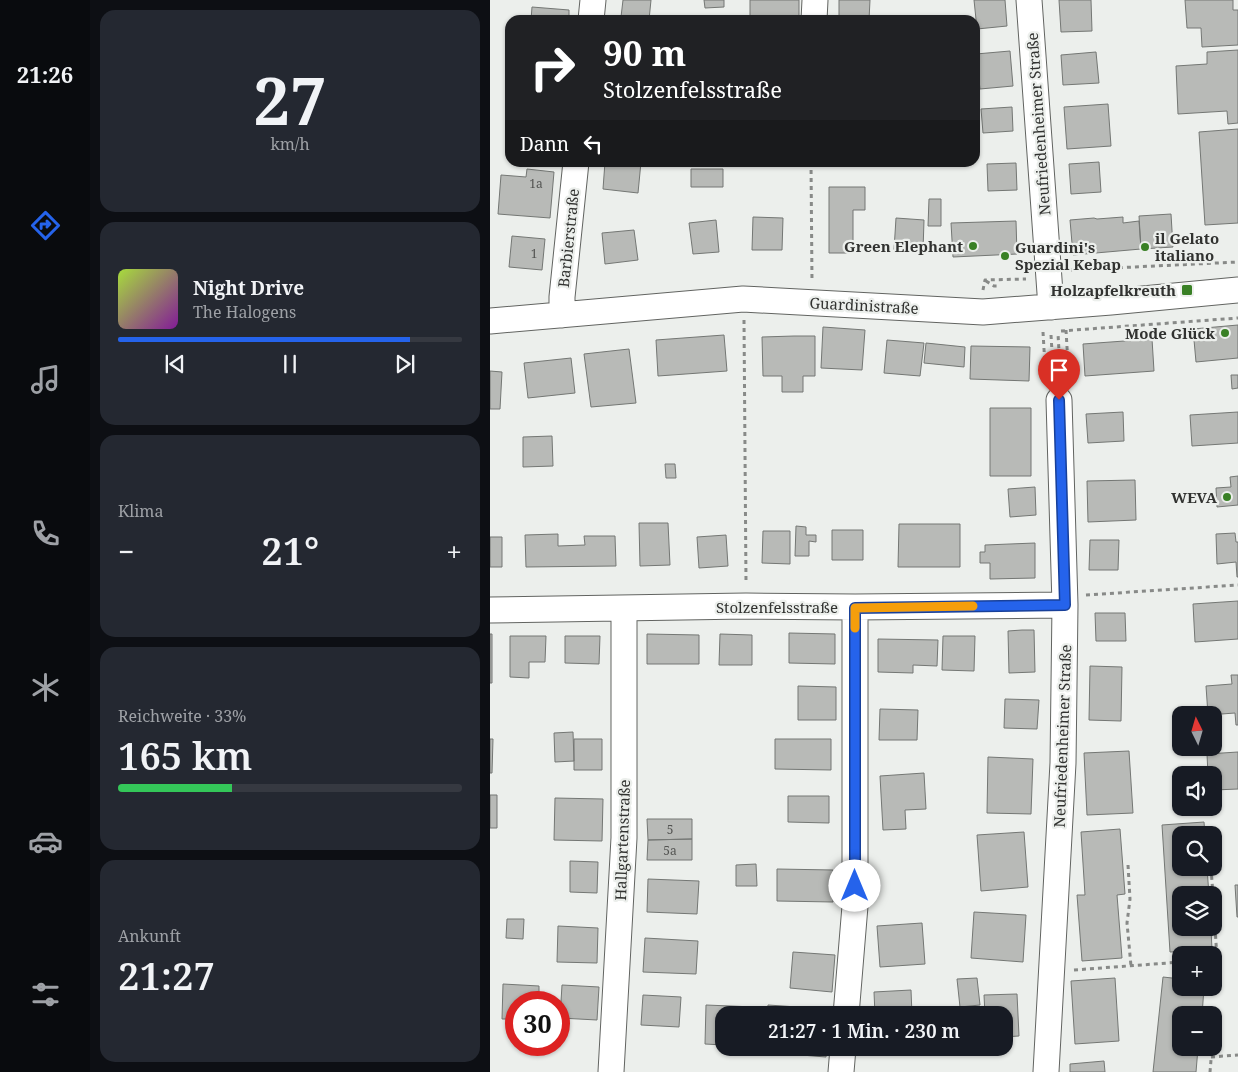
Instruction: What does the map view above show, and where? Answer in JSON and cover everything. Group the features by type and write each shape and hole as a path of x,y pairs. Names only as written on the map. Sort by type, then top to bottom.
{"street":[{"path":"592,15 593,0"},
{"path":"814,15 815,0"},
{"name":"Neufriedenheimer Straße","path":"1029,0 1051,307"},
{"name":"Barbierstraße","path":"562,314 562,297 575,167"},
{"name":"Guardinistraße","path":"490,321 743,299 983,312 1238,290"},
{"name":"Neufriedenheimer Straße","path":"1046,1072 1063,763 1065,605 1058,393"},
{"name":"Stolzenfelsstraße","path":"490,610 746,606 855,608 1065,605"},
{"name":"Hallgartenstraße","path":"612,1072 624,838 624,608"},
{"path":"847,1006 855,906 855,608"},
{"path":"841,1072 842,1056"}],"path":[{"path":"811,167 812,302"},
{"path":"1068,270 1238,262"},
{"path":"985,280 1029,279"},
{"path":"985,280 994,286"},
{"path":"982,296 985,280"},
{"path":"743,299 746,606"},
{"path":"1058,393 1066,330"},
{"path":"1043,332 1058,393"},
{"path":"1051,334 1053,368 1058,381 1060,368 1058,334"},
{"path":"1065,605 1073,596 1238,585"},
{"path":"1128,865 1130,899 1128,923 1131,966"},
{"path":"1051,972 1172,963"},
{"path":"1210,1072 1211,1057 1238,1055"}],"building":[{"path":"623,0 651,0 650,15 621,15"},
{"path":"704,0 724,0 724,7 705,8"},
{"path":"750,0 799,0 799,15 750,15"},
{"path":"839,0 870,0 869,15 839,15"},
{"path":"974,0 1005,0 1007,26 980,29 980,15 976,15"},
{"path":"1059,0 1091,0 1092,31 1061,32"},
{"path":"1185,0 1233,0 1233,10 1238,10 1238,45 1202,47 1201,28 1187,28"},
{"path":"532,7 569,10 569,15 531,15"},
{"path":"1238,50 1238,123 1228,124 1227,111 1178,114 1176,66 1207,64 1207,52"},
{"path":"1010,51 1013,86 980,89 980,54"},
{"path":"1096,52 1099,83 1063,85 1061,55"},
{"path":"1108,104 1111,146 1067,149 1064,107"},
{"path":"1012,107 1013,131 983,133 981,109"},
{"path":"1238,129 1238,223 1205,225 1199,132"},
{"path":"1099,162 1101,192 1071,194 1069,164"},
{"path":"1016,163 1017,190 988,191 987,164"},
{"path":"605,167 641,167 638,193 603,189"},
{"path":"527,169 554,172 550,218 498,214 501,175 526,177"},
{"path":"691,169 723,169 723,187 691,187"},
{"path":"829,187 865,187 865,210 853,210 853,253 829,253"},
{"path":"929,199 941,199 941,226 928,226"},
{"path":"1171,214 1173,247 1141,249 1139,216"},
{"path":"753,217 783,218 782,250 752,250"},
{"path":"1123,217 1123,223 1139,221 1141,249 1073,255 1070,220"},
{"path":"896,218 924,220 923,251 894,250"},
{"path":"716,220 719,252 693,254 689,223"},
{"path":"1016,221 1017,254 953,257 951,223"},
{"path":"634,230 638,260 605,264 602,233"},
{"path":"512,236 545,239 542,270 509,267"},
{"path":"1238,325 1238,358 1196,362 1193,329"},
{"path":"823,327 865,330 862,370 821,368"},
{"path":"724,335 727,371 658,376 656,340"},
{"path":"815,336 815,376 803,376 803,392 782,392 782,376 763,376 762,337"},
{"path":"1152,339 1154,371 1085,376 1083,344"},
{"path":"887,340 924,343 920,376 884,373"},
{"path":"926,343 965,347 964,367 924,363"},
{"path":"971,346 1030,347 1029,381 970,379"},
{"path":"629,349 636,403 591,407 584,354"},
{"path":"571,358 575,393 528,398 524,363"},
{"path":"490,371 502,372 500,409 490,409"},
{"path":"1231,375 1238,375 1238,388 1232,389"},
{"path":"990,408 1031,408 1031,476 990,476"},
{"path":"1123,412 1124,441 1088,443 1086,414"},
{"path":"1238,412 1238,443 1192,446 1190,415"},
{"path":"552,436 553,466 523,467 523,437"},
{"path":"665,464 675,464 676,478 666,478"},
{"name":"WEVA","path":"1238,476 1238,505 1217,507 1216,488 1231,487 1230,477"},
{"path":"1135,480 1136,520 1088,522 1087,481"},
{"path":"1035,487 1036,515 1010,517 1008,489"},
{"path":"639,523 668,523 670,565 640,566"},
{"path":"899,524 960,524 960,567 898,567"},
{"path":"796,526 806,527 806,535 816,535 816,542 809,541 809,556 795,556"},
{"path":"832,530 863,530 863,560 832,560"},
{"path":"763,531 790,531 790,564 762,563"},
{"path":"1235,533 1236,542 1238,542 1238,577 1236,562 1217,564 1216,534"},
{"path":"558,534 558,546 585,545 584,536 615,536 616,566 526,567 525,535"},
{"path":"726,535 728,566 699,568 697,537"},
{"path":"490,537 502,537 502,567 490,567"},
{"path":"1090,540 1119,540 1118,570 1089,570"},
{"path":"1035,543 1035,578 990,579 990,563 980,563 980,552 985,552 985,545"},
{"path":"1238,601 1238,639 1195,642 1193,604"},
{"path":"1095,613 1125,613 1126,641 1096,641"},
{"path":"1034,630 1035,672 1009,673 1008,631"},
{"path":"789,633 835,634 835,664 789,663"},
{"path":"490,634 492,634 492,683 490,683"},
{"path":"647,634 699,635 699,664 647,664"},
{"path":"720,634 752,635 752,665 719,665"},
{"path":"510,636 546,636 545,662 529,662 529,678 510,677"},
{"path":"565,636 600,636 599,664 565,663"},
{"path":"943,636 975,636 974,671 942,670"},
{"path":"878,639 938,640 937,666 913,665 913,673 878,672"},
{"path":"1090,666 1122,667 1121,721 1089,720"},
{"path":"1231,675 1238,675 1238,725 1236,725 1235,713 1222,714 1222,706 1207,706 1206,686 1232,684"},
{"path":"798,686 836,687 836,720 798,720"},
{"path":"1005,699 1039,700 1037,729 1004,728"},
{"path":"880,709 918,710 917,740 879,740"},
{"path":"573,732 574,761 555,762 554,733"},
{"path":"490,739 493,739 492,773 490,773"},
{"path":"574,739 602,739 602,770 574,770"},
{"path":"775,739 831,739 831,770 775,769"},
{"path":"1129,751 1133,813 1087,815 1084,753"},
{"path":"1238,752 1238,789 1222,790 1222,766 1208,766 1207,756 1222,756 1222,753"},
{"path":"988,757 1033,759 1031,814 987,813"},
{"path":"924,773 926,809 905,810 906,829 883,830 880,776"},
{"path":"490,795 497,795 497,828 490,828"},
{"path":"788,796 829,796 829,823 788,822"},
{"path":"555,798 603,799 602,841 554,840"},
{"path":"647,819 692,819 692,839 648,840"},
{"path":"1204,822 1204,826 1172,826 1172,876 1208,876 1208,886 1172,886 1172,936 1211,936 1212,946 1172,946 1172,952 1170,952 1162,825"},
{"path":"1120,829 1125,894 1117,895 1122,958 1082,961 1077,895 1085,895 1081,832"},
{"path":"1024,832 1028,887 981,891 977,835"},
{"path":"692,839 692,860 647,860 648,840"},
{"path":"570,861 598,862 597,893 570,892"},
{"path":"756,864 757,886 736,886 736,865"},
{"path":"777,869 833,870 833,902 777,901"},
{"path":"648,879 699,881 697,914 647,912"},
{"path":"1235,885 1238,885 1238,917 1237,917"},
{"path":"974,912 1026,915 1023,962 971,958"},
{"path":"507,919 524,919 523,939 506,938"},
{"path":"922,923 925,964 880,967 877,926"},
{"path":"558,926 598,928 597,963 557,962"},
{"path":"645,938 698,941 696,974 643,972"},
{"path":"793,952 835,955 832,992 790,988"},
{"path":"1163,977 1172,978 1172,996 1203,996 1203,1006 1172,1006 1172,1056 1197,1056 1196,1072 1153,1072"},
{"path":"977,978 980,1005 960,1006 957,979"},
{"path":"1115,978 1119,1041 1075,1044 1071,981"},
{"path":"503,984 539,986 539,991 505,991 505,1019 502,1019"},
{"path":"562,985 599,987 597,1020 570,1019 570,991 562,991"},
{"path":"911,990 912,1006 875,1006 874,992"},
{"path":"1017,994 1019,1036 1013,1036 1013,1006 985,1006 984,995"},
{"path":"643,995 681,997 679,1027 641,1025"},
{"path":"706,1005 730,1006 715,1006 715,1045 705,1044"},
{"path":"1104,1061 1105,1072 1070,1072 1070,1064"}],"slow traffic":[{"path":"855,628 855,608 973,606"}],"place":[{"name":"Green Elephant","path":"973,246"},
{"name":"il Gelato italiano","path":"1145,247"},
{"name":"Guardini's Spezial Kebap","path":"1005,256"},
{"name":"Holzapfelkreuth","path":"1187,290"},
{"name":"Mode Glück","path":"1225,333"},
{"name":"WEVA","path":"1227,497"}],"route":[{"path":"855,886 855,608 1065,605 1059,400"}]}
